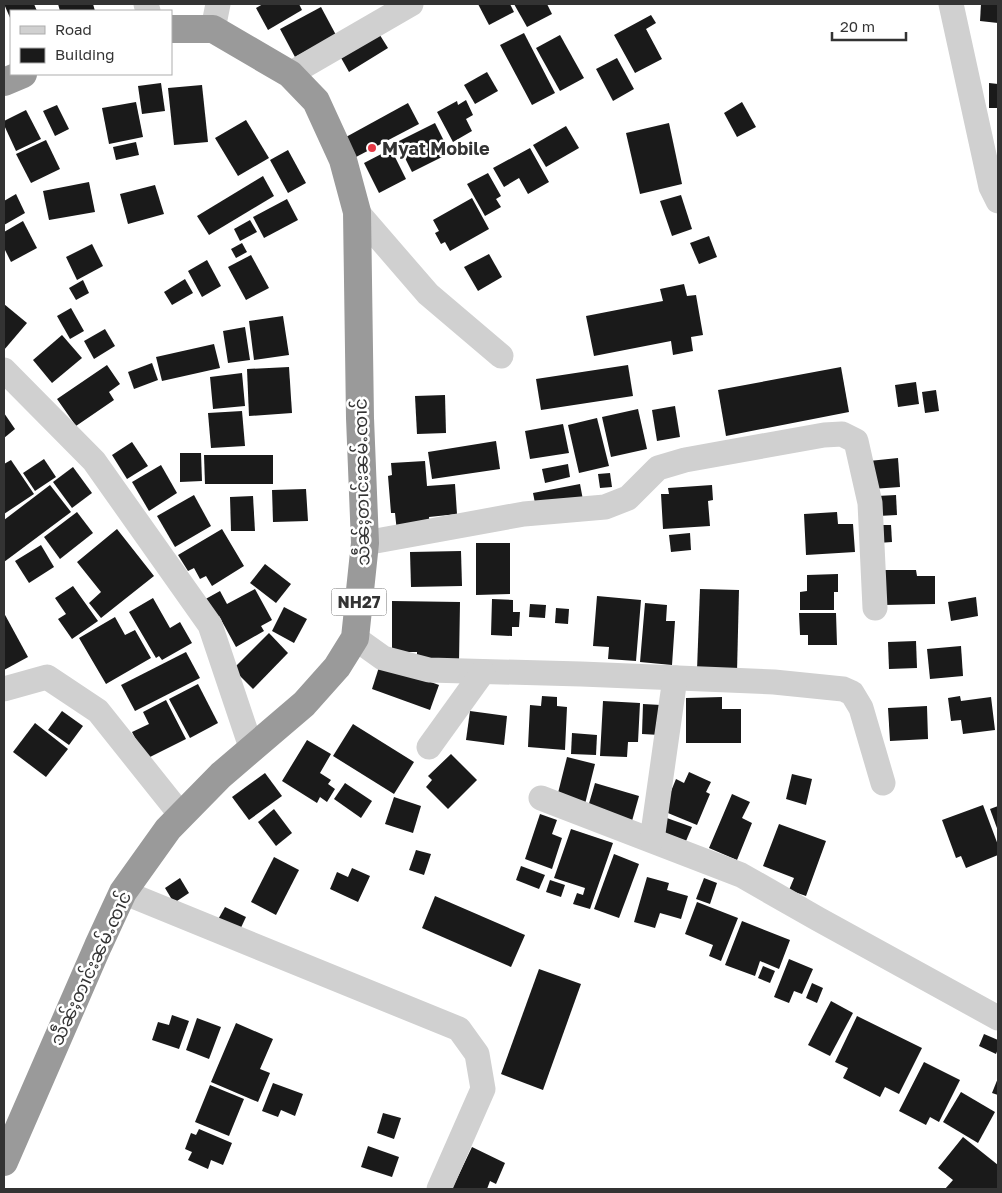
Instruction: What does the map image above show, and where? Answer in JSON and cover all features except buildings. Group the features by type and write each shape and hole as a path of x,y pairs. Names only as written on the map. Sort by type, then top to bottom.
{"highway":[{"name":"သဵၼ်ႈတၢင်းၼမ်ႉၸၢင်","path":"4,1162 123,892 168,829 221,775 304,704 337,667 355,638 365,543 360,418 357,212 343,160 316,101 290,74 216,16 172,29"},
{"path":"4,82 21,75"}],"street":[{"path":"290,74 411,4"},
{"path":"951,4 991,187 998,201"},
{"path":"357,212 428,294 501,356"},
{"path":"4,370 94,460 210,625 252,750"},
{"path":"365,543 524,514 605,507 628,498 658,468 684,460 824,435 842,434 856,441 870,503 875,608"},
{"path":"355,638 383,658 429,670 774,682 843,689 852,693 861,708 883,783"},
{"path":"429,747 483,672"},
{"path":"4,689 47,677 98,711 181,815"},
{"path":"652,840 674,678"},
{"path":"541,798 741,876 998,1018"},
{"path":"123,892 459,1029 477,1054 483,1089 439,1189"}],"place":[{"name":"Myat Mobile","path":"372,148"}]}
